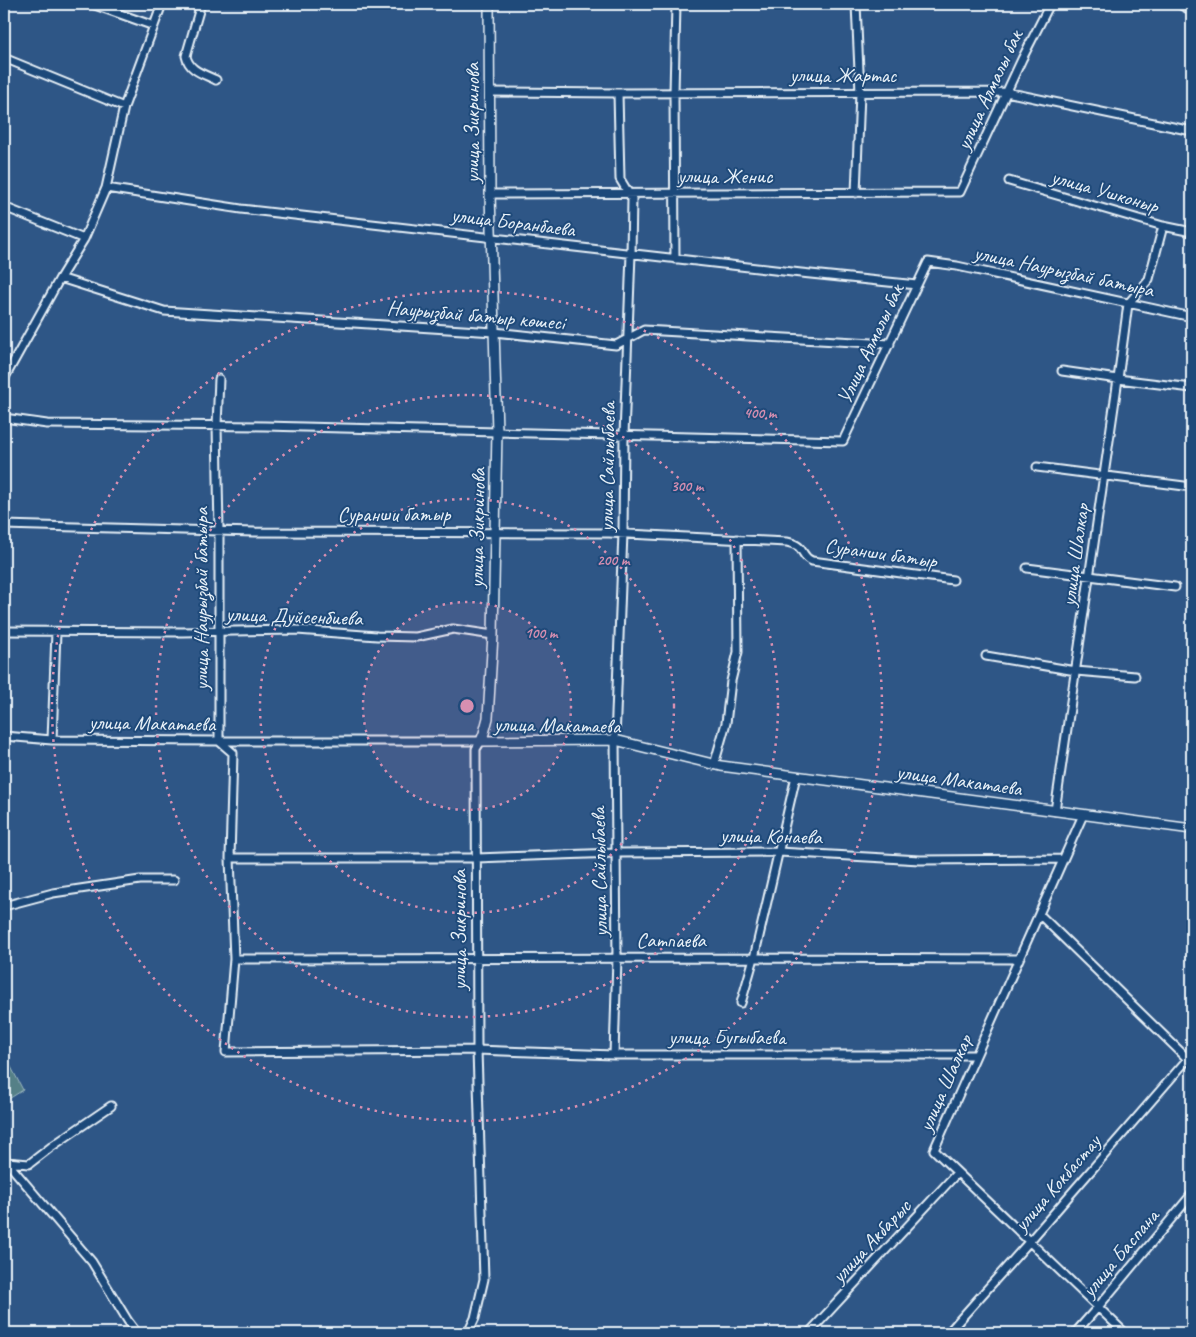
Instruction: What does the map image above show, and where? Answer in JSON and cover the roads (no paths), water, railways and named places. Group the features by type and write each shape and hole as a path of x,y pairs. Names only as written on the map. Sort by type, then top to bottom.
{"street":[{"path":"92,4 154,26"},
{"path":"4,379 60,278 84,240 106,188 124,107 162,4"},
{"path":"201,4 186,56 187,62 194,69 216,80"},
{"name":"улица Зикринова","path":"468,1333 475,1318 484,1279 477,1050 476,749 481,741 488,718 493,634 497,431 490,194 489,4"},
{"path":"675,259 674,93 676,4"},
{"path":"856,4 860,93 856,193"},
{"name":"улица Алмалы бак","path":"960,192 1006,92 1050,4"},
{"path":"1179,4 1192,11"},
{"path":"4,58 124,107"},
{"name":"улица Жартас","path":"490,92 1006,92 1192,131"},
{"name":"улица Сайлыбаева","path":"614,1055 617,958 615,740 623,533 624,435 632,254 632,199 620,179 618,93"},
{"name":"улица Ушконыр","path":"1009,181 1163,226 1192,232"},
{"name":"улица Боранбаева","path":"106,188 241,209 917,285"},
{"name":"улица Женис","path":"490,194 960,192"},
{"path":"4,207 84,240"},
{"path":"1128,304 1149,279 1163,226"},
{"name":"улица Наурызбай батыра","path":"928,262 957,266 1192,317"},
{"name":"Улица Алмалы бак","path":"624,435 843,441 928,262"},
{"name":"Наурызбай батыр көшесі","path":"60,278 164,311 494,332 616,345 644,330 890,344"},
{"name":"улица Шалкар","path":"1055,811 1128,304"},
{"path":"1062,371 1192,388"},
{"name":"улица Наурызбай батыра","path":"219,741 217,425 220,379"},
{"path":"4,418 48,424 217,425 624,435"},
{"path":"1037,467 1192,487"},
{"name":"Суранши батыр","path":"4,525 219,531 623,533 737,539 794,543 800,546 804,556 808,559 821,562 953,580"},
{"path":"714,765 726,723 738,652 737,539"},
{"path":"1027,568 1175,587"},
{"name":"улица Дуйсенбиева","path":"4,631 298,630 416,637 454,629 493,634"},
{"path":"52,740 56,632"},
{"path":"986,656 1076,671 1135,676"},
{"name":"улица Макатаева","path":"4,736 52,740 615,740 714,765 1192,829"},
{"path":"219,741 234,753 230,858 234,959"},
{"path":"742,1003 796,776"},
{"name":"улица Шалкар","path":"1083,815 934,1150 1125,1333"},
{"name":"улица Конаева","path":"230,858 477,858 616,853 779,852 920,860 1064,859"},
{"path":"4,906 53,893 140,880 174,880"},
{"path":"1039,914 1191,1059"},
{"name":"Сатпаева","path":"234,959 1019,959"},
{"name":"улица Бугыбаева","path":"234,959 226,1052 477,1050 614,1055 976,1055"},
{"name":"улица Кокбастау","path":"948,1333 1191,1059"},
{"path":"5,1159 30,1164 51,1147 111,1106"},
{"path":"5,1159 92,1262 137,1333"},
{"name":"улица Акбарыс","path":"809,1333 957,1173"},
{"name":"улица Баспана","path":"1075,1333 1192,1194"}]}
